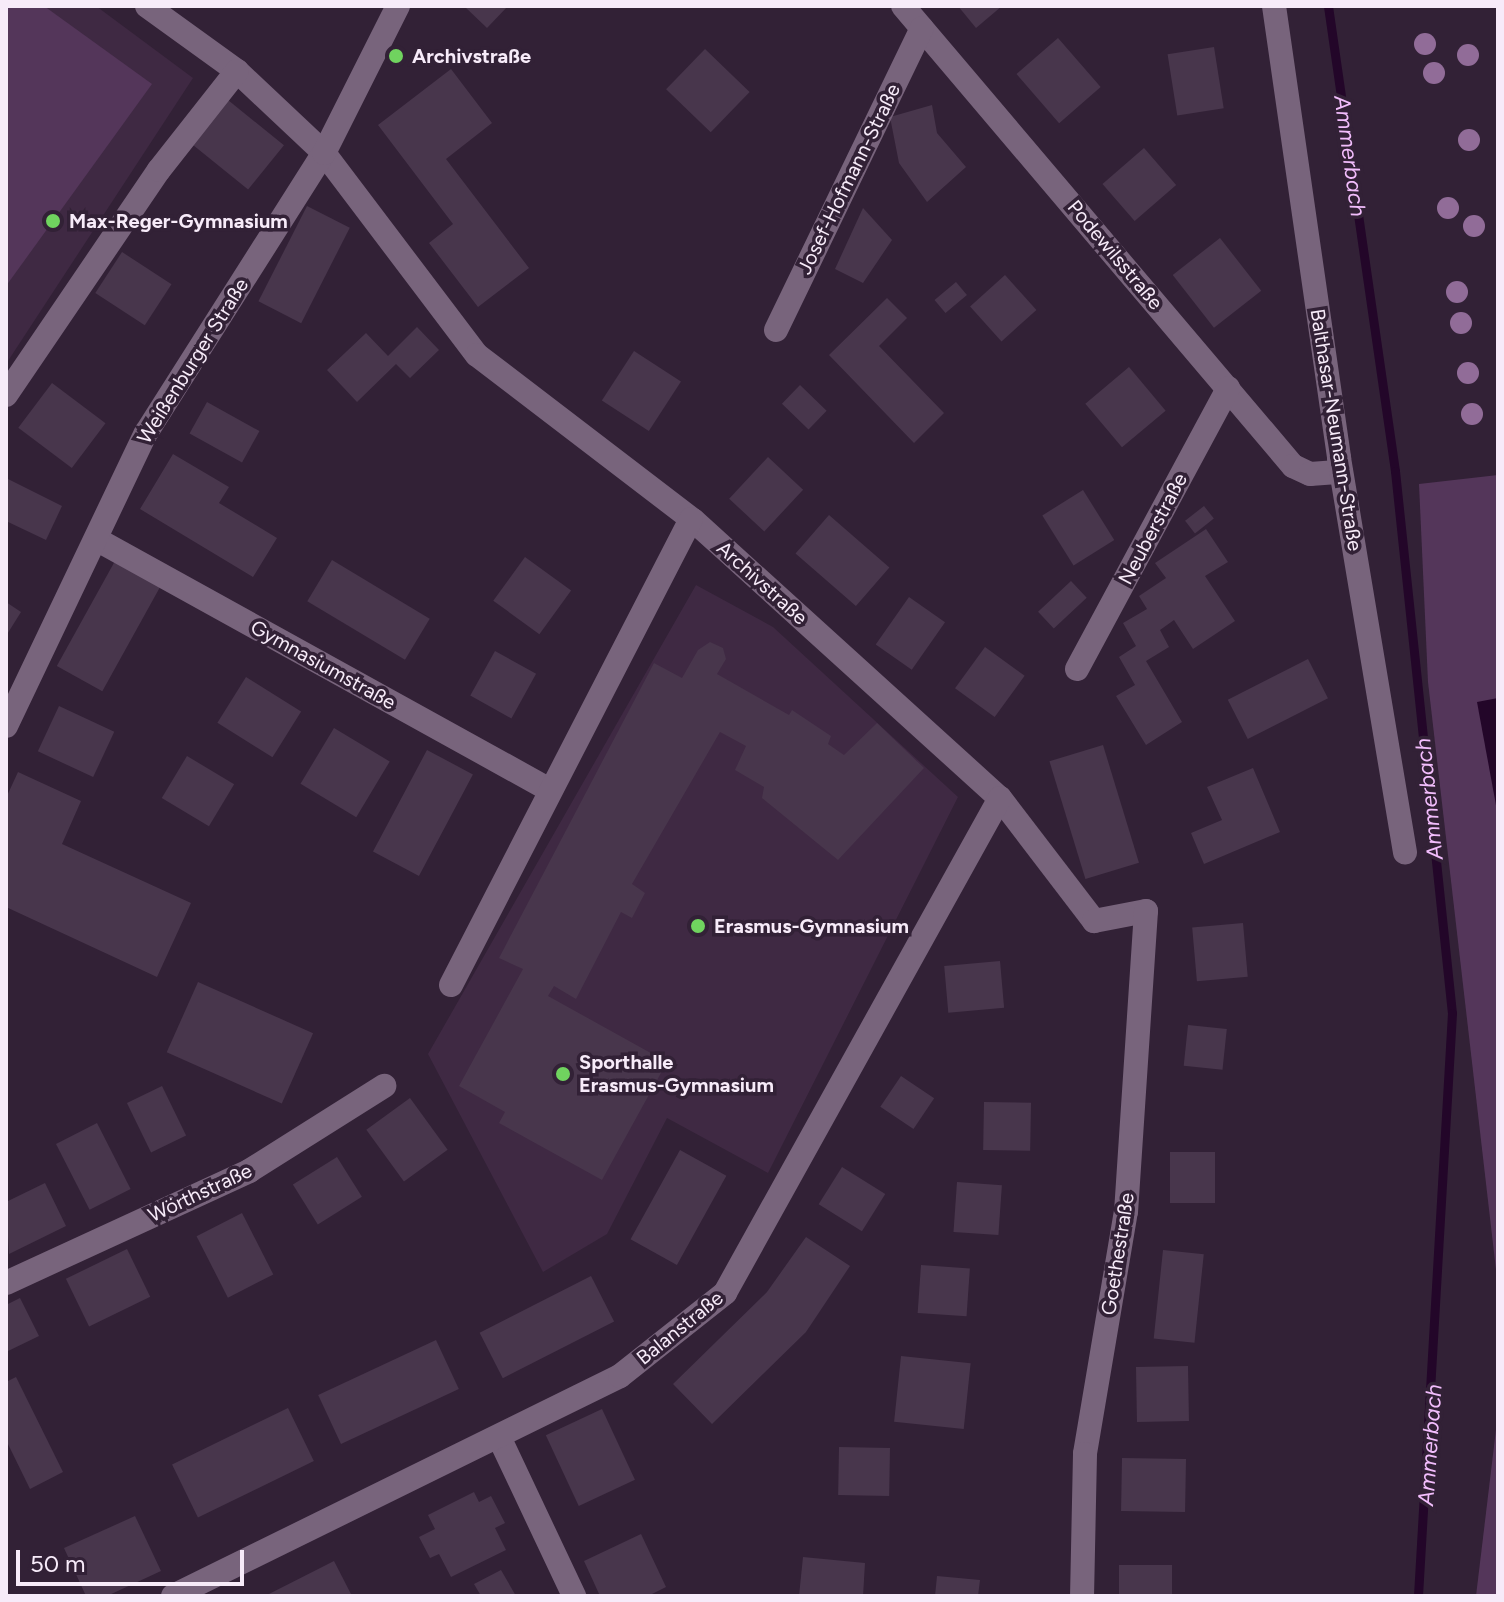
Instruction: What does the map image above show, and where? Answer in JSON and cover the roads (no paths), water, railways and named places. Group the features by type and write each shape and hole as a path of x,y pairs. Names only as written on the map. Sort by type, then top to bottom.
{"street":[{"name":"Archivstraße","path":"147,6 237,71 324,153 477,355 691,519 1000,798 1094,921 1146,911"},
{"name":"Weißenburger Straße","path":"6,726 146,433 324,153 398,6"},
{"name":"Podewilsstraße","path":"903,6 1293,466 1310,474 1341,472"},
{"name":"Balthasar-Neumann-Straße","path":"1274,6 1341,472 1405,853"},
{"name":"Josef-Hofmann-Straße","path":"776,330 922,28"},
{"path":"6,395 159,170 237,71"},
{"name":"Neuberstraße","path":"1077,669 1228,388"},
{"path":"451,985 691,519"},
{"name":"Gymnasiumstraße","path":"96,539 550,790"},
{"name":"Balanstraße","path":"173,1596 620,1376 725,1293 1000,798"},
{"name":"Goethestraße","path":"1082,1596 1085,1454 1126,1211 1146,911"},
{"name":"Wörthstraße","path":"6,1283 249,1171 384,1086"},
{"path":"499,1437 574,1596"}],"waterway":[{"name":"Ammerbach","path":"1328,6 1395,471 1452,1013 1418,1596"}],"place":[{"name":"Archivstraße","path":"396,56"},
{"name":"Max-Reger-Gymnasium","path":"53,221"},
{"name":"Erasmus-Gymnasium","path":"698,926"},
{"name":"Sporthalle Erasmus-Gymnasium","path":"563,1074"}]}
